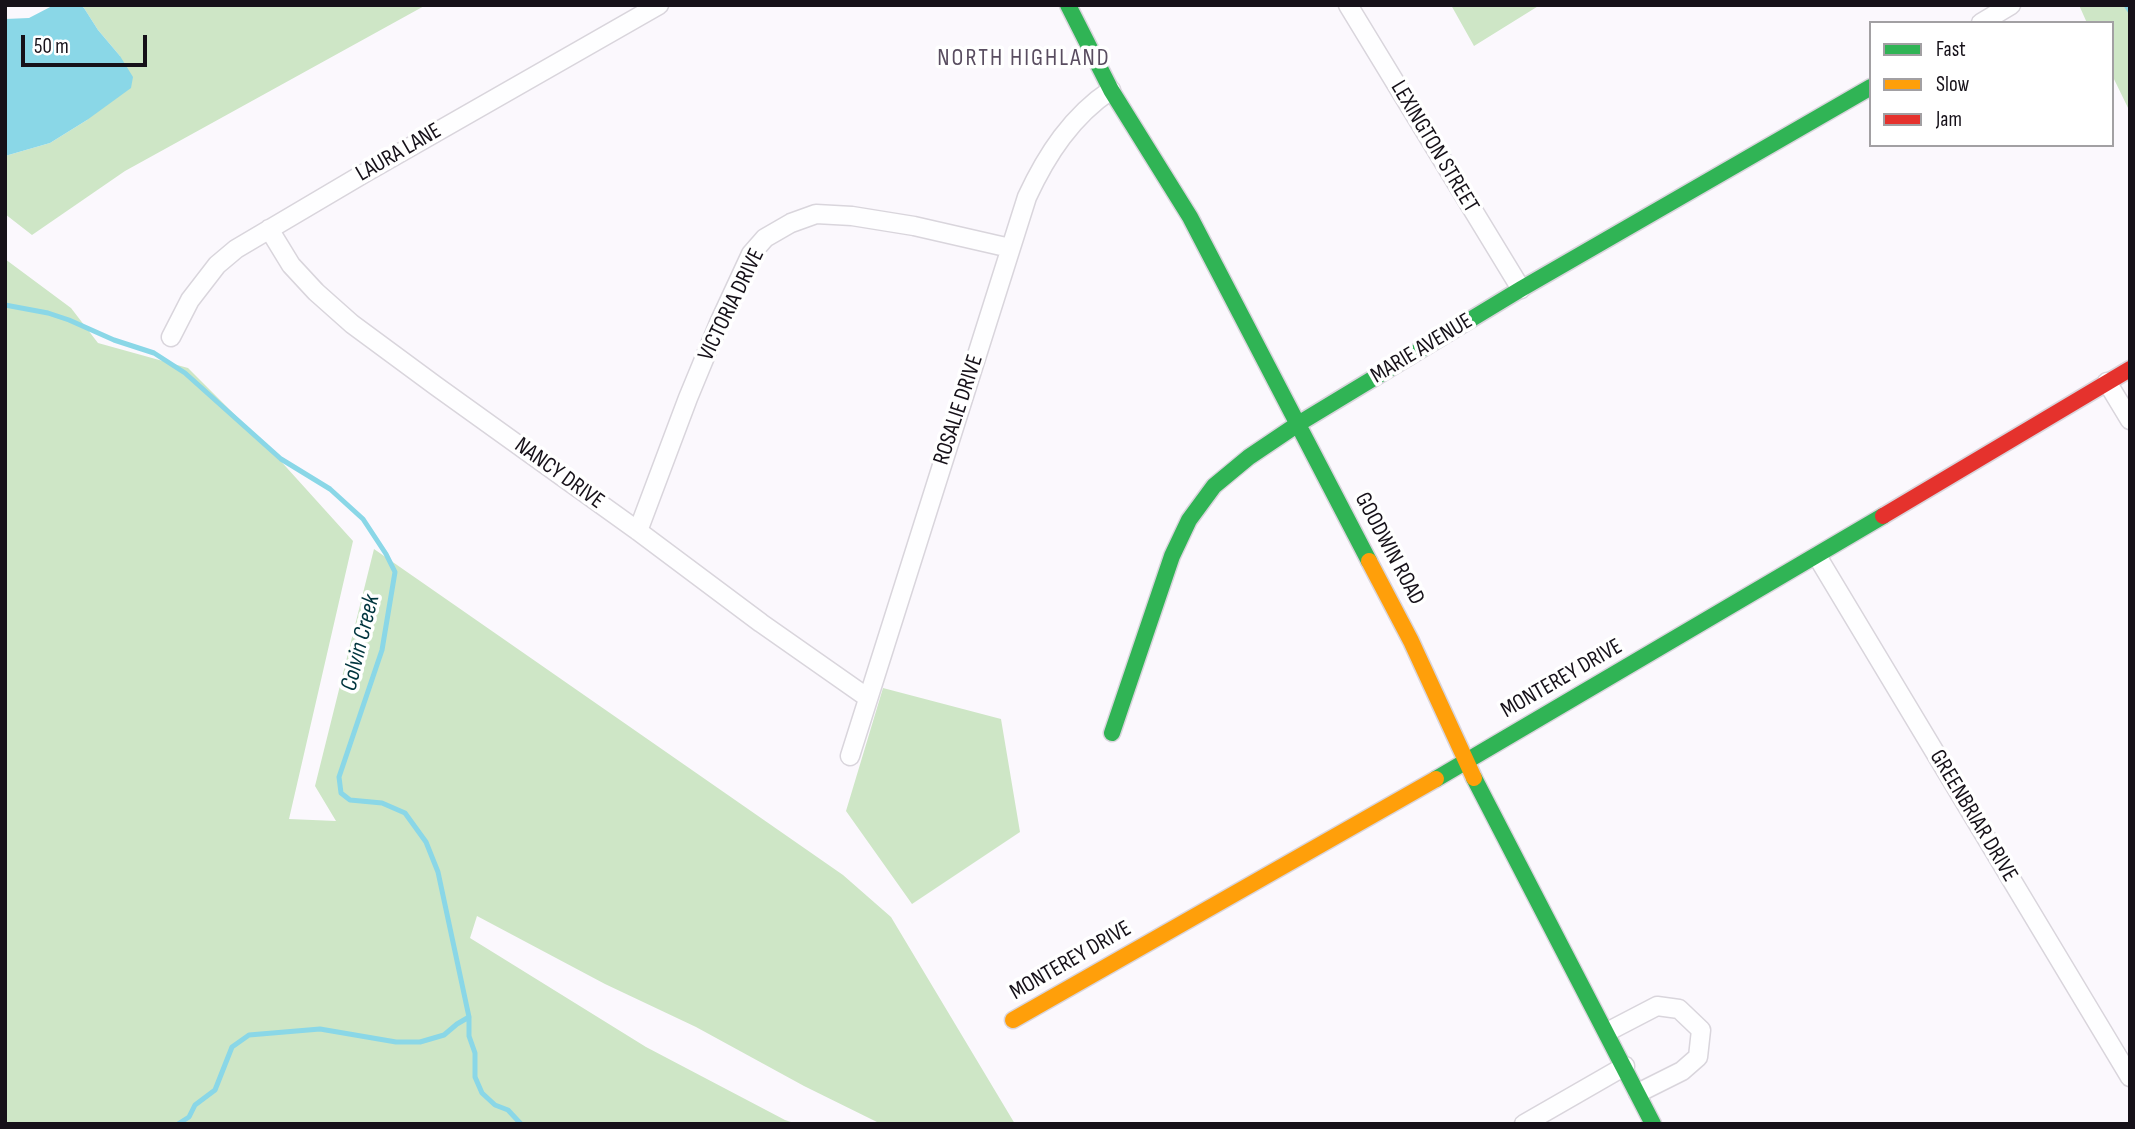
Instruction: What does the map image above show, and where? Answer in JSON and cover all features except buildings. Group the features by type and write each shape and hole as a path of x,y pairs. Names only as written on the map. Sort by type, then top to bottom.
{"street":[{"name":"LAURA LANE","path":"171,337 190,300 217,265 236,249 659,5"},
{"name":"GOODWIN ROAD","path":"1068,5 1111,90 1190,217 1411,641 1466,762 1653,1124"},
{"name":"LEXINGTON STREET","path":"1348,5 1521,289"},
{"path":"1984,21 2011,5"},
{"name":"MARIE AVENUE","path":"1112,733 1172,556 1188,520 1214,486 1249,457 1298,424 1521,289 1869,88"},
{"name":"ROSALIE DRIVE","path":"850,756 1027,197 1042,164 1064,133 1090,104 1111,90"},
{"name":"VICTORIA DRIVE","path":"638,531 719,323 751,254 765,237 816,214 852,216 914,226 1010,248"},
{"name":"NANCY DRIVE","path":"269,229 292,265 316,292 352,324 868,698"},
{"name":"MONTEREY DRIVE","path":"1013,1020 1466,762 2130,369"},
{"path":"2107,383 2130,420"},
{"name":"GREENBRIAR DRIVE","path":"1817,556 2130,1077"},
{"path":"1607,1032 1657,1006 1679,1009 1701,1030 1698,1057 1682,1071 1638,1093"},
{"path":"1524,1124 1625,1066"}],"green space":[{"path":"80,5 426,5 125,171 32,235 5,214 5,156 50,143 87,120 120,56"},
{"path":"1451,5 1540,5 1474,46"},
{"path":"2079,5 2130,5 2130,112 2114,79 2114,21 2086,21"},
{"path":"5,259 71,308 98,343 188,368 278,458 353,541 289,819 336,821 315,786 374,549 843,875 891,917 1015,1124 881,1124 477,916 470,938 646,1047 797,1124 5,1124"},
{"path":"883,688 1001,719 1020,832 912,904 846,811"}],"water":[{"path":"54,5 80,5 84,8 133,77 131,88 50,143 5,156 5,19 29,18"}],"waterway":[{"path":"2126,5 2130,11"},
{"name":"Colvin Creek","path":"5,305 69,320 114,340 154,353 185,373 281,459 330,489 363,519 386,554 395,572 382,650 339,777 341,793 350,800 382,803 405,813 426,842 438,872 469,1017 469,1036 475,1053 475,1077 482,1093 495,1105 508,1110 521,1124"},
{"path":"178,1124 189,1117 195,1105 215,1090 232,1047 249,1035 320,1029 396,1042 420,1042 444,1035 469,1017"}],"traffic: fast":[{"path":"1068,5 1111,90 1190,217 1369,561"},
{"path":"1112,733 1172,556 1189,520 1214,486 1249,457 1298,424 1521,289 1869,88"},
{"path":"1436,779 1883,516"},
{"path":"1474,778 1653,1124"}],"traffic: slow":[{"path":"1369,561 1411,641 1474,778"},
{"path":"1013,1020 1436,779"}],"traffic: jam":[{"path":"1883,516 2130,369"}],"district":[{"name":"NORTH HIGHLAND","path":"1024,59"}]}
